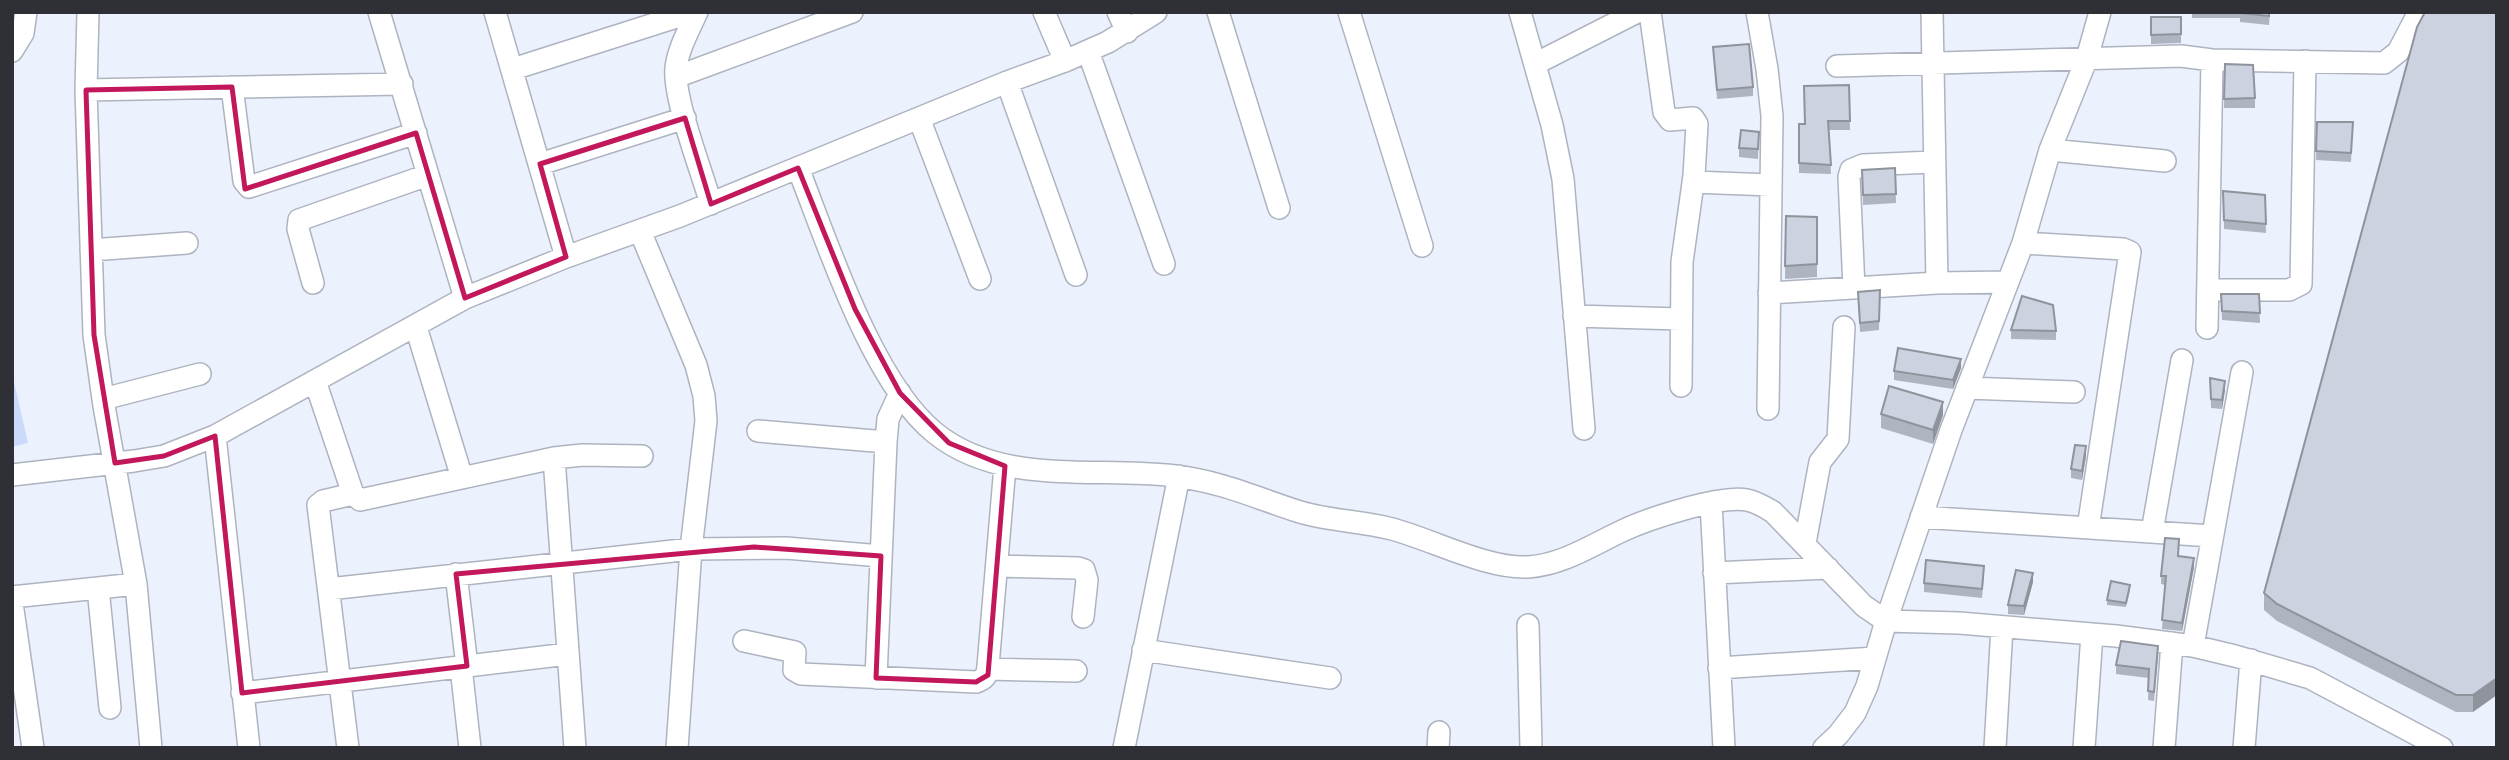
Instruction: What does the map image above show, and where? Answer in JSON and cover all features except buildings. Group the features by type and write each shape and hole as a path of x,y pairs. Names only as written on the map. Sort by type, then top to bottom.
{"street":[{"path":"12,51 23,33 26,12"},
{"path":"88,12 86,90 94,335 136,584 151,748"},
{"path":"379,12 465,298"},
{"path":"495,12 566,257"},
{"path":"513,69 694,12"},
{"path":"694,12 680,53 676,77 685,118 712,204"},
{"path":"676,77 852,12"},
{"path":"1044,12 1065,61"},
{"path":"1118,12 1127,32"},
{"path":"12,475 164,456 215,436 465,298 566,257 712,204 1007,82 1065,61 1127,32 1156,12"},
{"path":"1218,12 1279,208"},
{"path":"1349,12 1422,246"},
{"path":"1521,12 1552,125 1563,178 1584,429"},
{"path":"1535,64 1637,12"},
{"path":"1650,12 1664,112 1670,120 1693,118 1697,124 1693,182 1682,261 1681,386"},
{"path":"1757,12 1772,116 1768,409"},
{"path":"1932,12 1937,283"},
{"path":"1824,748 1855,713 1867,686 1921,517 2023,243 2050,150 2087,58 2100,12"},
{"path":"1837,66 2181,56 2212,60 2384,62 2398,52 2419,12"},
{"path":"1088,51 1164,264"},
{"path":"2207,328 2212,60"},
{"path":"2208,290 2289,290 2301,284 2305,61"},
{"path":"1007,82 1076,275"},
{"path":"86,90 402,84"},
{"path":"232,88 244,181 249,187 416,133"},
{"path":"540,164 685,118"},
{"path":"919,118 980,279"},
{"path":"2050,150 2165,161"},
{"path":"1854,288 1849,177 1851,170 1863,165 1933,162"},
{"path":"797,168 855,309 900,393 924,422 949,443 974,456 1005,466 1037,470 1144,472 1227,485 1297,511 1392,529 1506,565 1528,567 1549,564 1576,554 1626,529 1711,503 1745,500 1762,505 1773,512 1864,606 1886,621 2002,626 2092,634 2182,645 2250,660 2310,678 2442,748"},
{"path":"313,283 298,229 299,220 428,175"},
{"path":"1693,182 1771,185"},
{"path":"640,231 696,365 704,396 706,421 691,549 677,748"},
{"path":"90,250 187,243"},
{"path":"2023,243 2123,249 2130,252 2088,527"},
{"path":"1769,293 1937,283 2008,282"},
{"path":"1574,316 1681,319"},
{"path":"416,327 462,478"},
{"path":"1805,543 1820,462 1838,439 1844,327"},
{"path":"2151,532 2182,360"},
{"path":"2164,748 2182,645 2212,536 2242,372"},
{"path":"103,399 200,374"},
{"path":"314,381 353,494 359,500 554,458 642,456"},
{"path":"1967,388 2074,392"},
{"path":"876,678 886,442 888,419 900,393"},
{"path":"758,431 886,442"},
{"path":"215,436 249,748"},
{"path":"554,458 575,748"},
{"path":"744,641 795,652 796,673 976,682 983,680 988,675 1005,466"},
{"path":"1124,748 1179,476"},
{"path":"348,748 318,505 323,500 353,494"},
{"path":"1711,503 1724,748"},
{"path":"1921,517 2212,536"},
{"path":"329,589 691,549 786,548 881,556"},
{"path":"997,566 1084,570 1087,580 1083,617"},
{"path":"1714,573 1828,568"},
{"path":"456,574 470,748"},
{"path":"33,748 12,600 136,584"},
{"path":"98,588 110,708"},
{"path":"1528,625 1531,748"},
{"path":"1995,748 2002,626"},
{"path":"2084,748 2092,634"},
{"path":"1143,650 1330,678"},
{"path":"242,693 568,654"},
{"path":"1719,668 1875,658"},
{"path":"2244,748 2250,660"},
{"path":"988,669 1076,671"}],"highlighted area":[{"path":"232,87 245,189 416,133 465,298 566,257 540,164 685,118 711,204 798,168 855,309 900,393 949,443 1005,466 988,675 976,682 876,678 881,556 754,547 456,574 467,666 242,693 215,436 164,456 115,463 94,335 86,90"}],"shaded area":[{"path":"12,373 28,443 12,447"}]}
